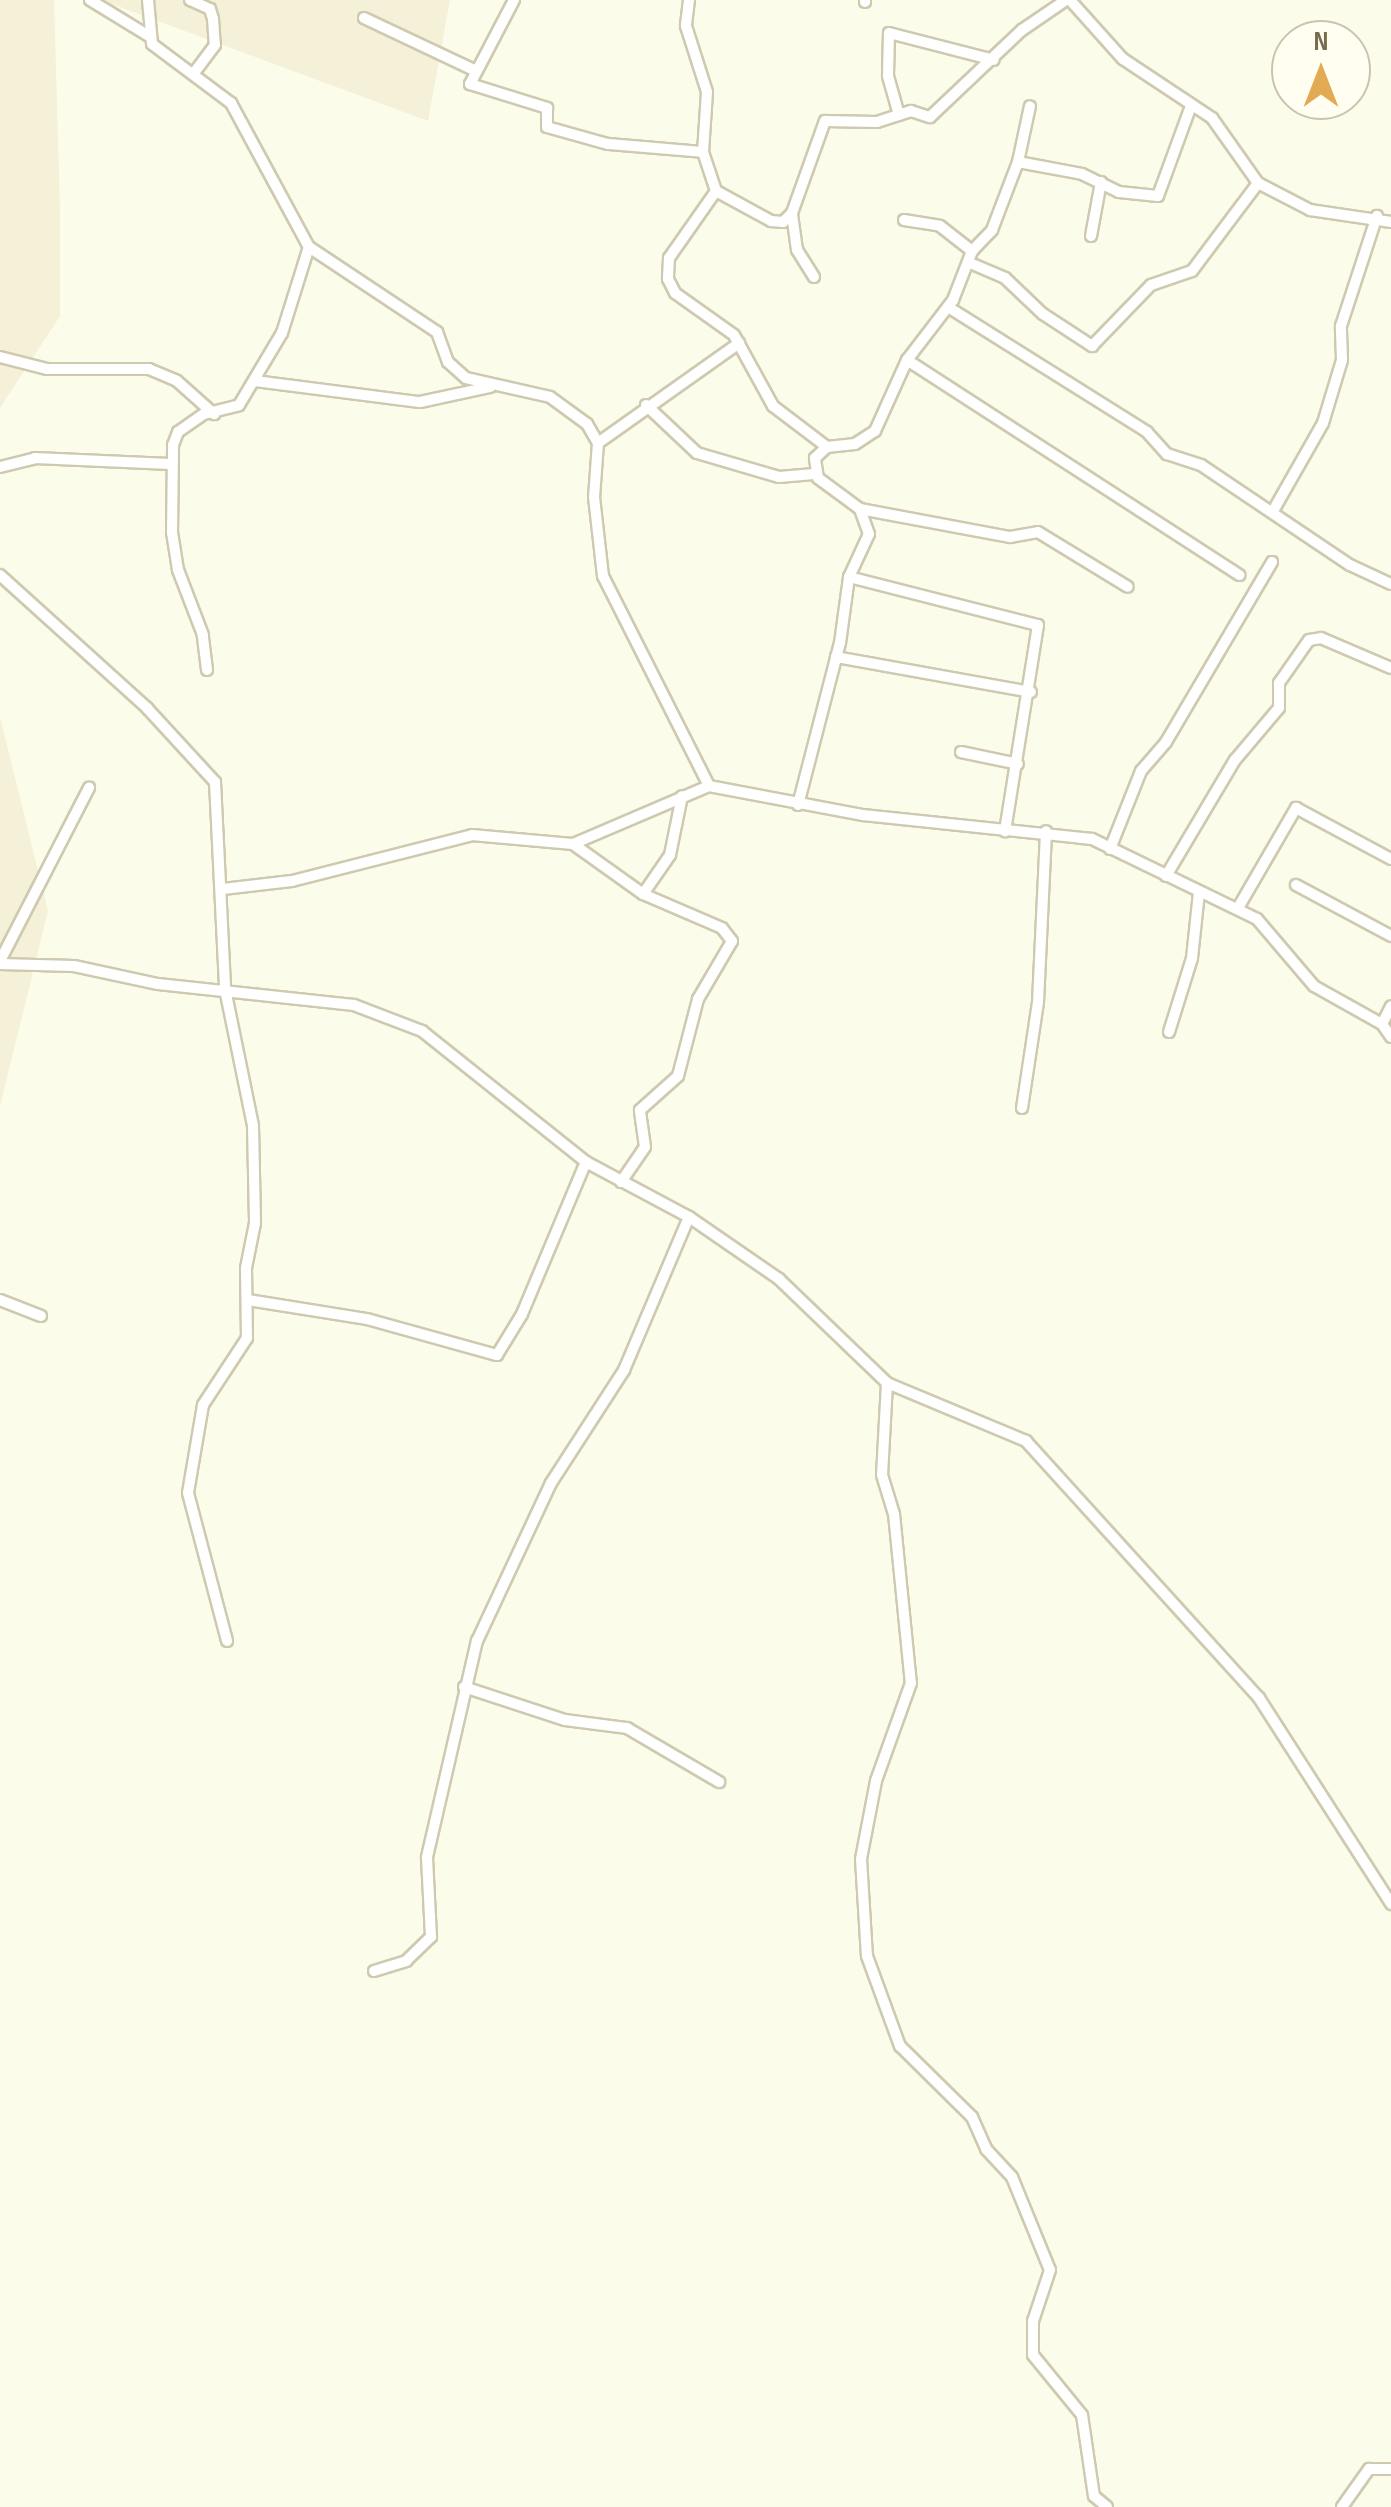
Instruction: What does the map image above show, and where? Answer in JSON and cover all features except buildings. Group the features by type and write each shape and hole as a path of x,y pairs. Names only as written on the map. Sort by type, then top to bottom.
{"street":[{"path":"90,0 149,36 165,56 195,72 237,112 309,247 434,329 448,362 490,387 550,397 581,418 598,444 594,497 602,576 709,786"},
{"path":"148,0 149,36"},
{"path":"190,0 210,9 215,45 195,72"},
{"path":"514,0 470,84 547,108 547,127 608,144 702,152"},
{"path":"688,0 686,26 708,92 702,152 716,191 771,221 792,213"},
{"path":"814,278 797,250 792,213 825,121 878,122 898,115 930,117 1068,0 1123,59 1212,118 1258,183 1310,210 1376,216 1391,222"},
{"path":"364,18 474,70"},
{"path":"898,115 888,76 889,33 994,60"},
{"path":"716,191 669,258 668,278 675,293 706,310 738,343 773,406 812,441 827,447 855,444 876,430 907,360 948,307 971,257 992,230 1018,162 1030,106"},
{"path":"1018,162 1101,182 1119,192 1162,193 1191,106"},
{"path":"1092,236 1101,182"},
{"path":"904,220 940,226 971,257 1011,282 1043,314 1092,346 1151,285 1192,271 1258,183"},
{"path":"1273,511 1324,423 1342,360 1340,326 1376,216"},
{"path":"207,670 203,635 178,570 170,464 176,434 239,405 282,333 309,247"},
{"path":"948,307 1148,432 1167,454 1201,465 1350,565 1391,584"},
{"path":"598,444 646,404 738,343"},
{"path":"0,357 62,370 149,369 176,380 214,414"},
{"path":"907,360 1239,575"},
{"path":"256,381 420,402 490,387"},
{"path":"646,404 697,453 779,478 817,474"},
{"path":"812,441 817,474 860,510 1010,538 1038,532 1128,587"},
{"path":"815,458 827,447"},
{"path":"0,468 36,458 170,464"},
{"path":"798,804 836,657 849,577 869,534 860,510"},
{"path":"1110,849 1141,771 1171,733 1272,562"},
{"path":"0,575 209,768 222,889 225,989 253,1126 255,1223 247,1338 203,1405 189,1476 226,1642"},
{"path":"849,577 1038,625 1005,831"},
{"path":"1166,876 1235,760 1278,708 1281,679 1309,640 1321,638 1391,668"},
{"path":"836,657 1030,692"},
{"path":"961,752 1018,764"},
{"path":"573,844 709,786 798,804 1005,831 1046,831 1110,849 1200,894 1238,908 1267,928 1296,969 1332,1001 1382,1024 1391,1036"},
{"path":"90,788 0,962 74,966 354,1004 397,1018 445,1048 586,1162 688,1217 794,1291 886,1383 975,1424 1017,1435 1034,1449 1259,1698 1300,1753 1391,1904"},
{"path":"642,894 670,855 682,796"},
{"path":"1238,908 1296,808 1391,858"},
{"path":"1022,1108 1041,969 1046,831"},
{"path":"222,889 292,881 462,837 495,834 573,844 642,894 722,928 732,941 698,999 678,1076 640,1110 644,1147 621,1182"},
{"path":"1296,885 1391,936"},
{"path":"1168,1032 1192,958 1200,894"},
{"path":"1382,1024 1391,1006"},
{"path":"248,1300 350,1315 496,1355 522,1314 586,1162"},
{"path":"374,1971 406,1961 431,1937 427,1858 464,1687 486,1618 541,1503 624,1370 688,1217"},
{"path":"0,1300 41,1316"},
{"path":"886,1383 882,1476 894,1514 911,1683 876,1781 861,1859 867,1956 900,2046 972,2117 986,2149 1012,2177 1050,2270 1033,2320 1033,2355 1082,2414 1094,2496 1107,2507"},
{"path":"464,1687 565,1720 627,1728 720,1782"},
{"path":"1342,2507 1369,2469 1391,2469"}],"shaded area":[{"path":"0,0 54,0 60,316 0,408"},
{"path":"101,0 450,0 428,121"},
{"path":"0,717 48,911 0,1106"}]}
